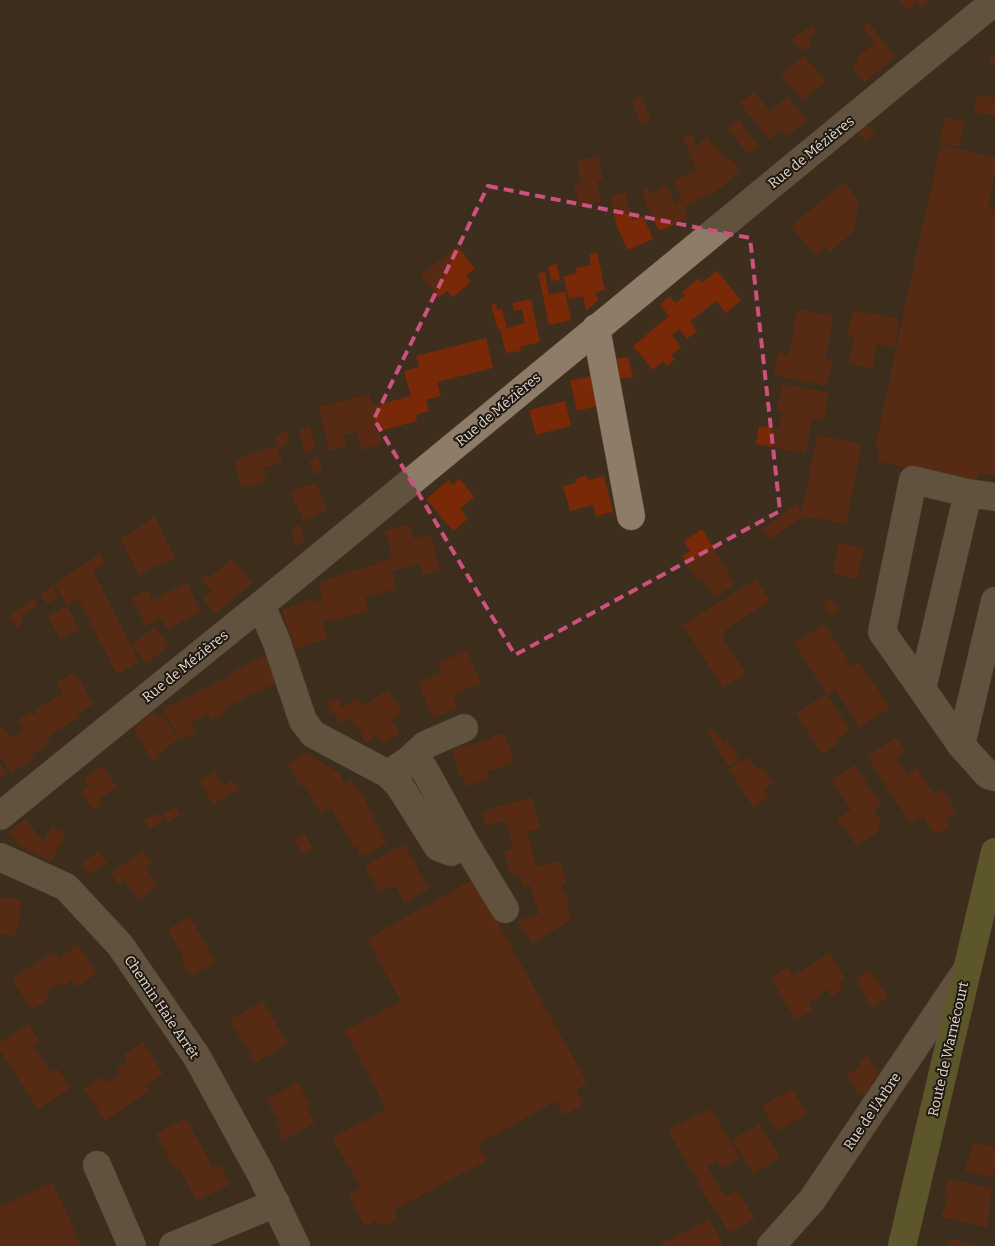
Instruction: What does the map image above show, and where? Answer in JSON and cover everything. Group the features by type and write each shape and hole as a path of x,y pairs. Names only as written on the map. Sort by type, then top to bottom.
{"main road":[{"name":"Route de Warnécourt","path":"902,1246 995,852"}],"street":[{"name":"Rue de Mézières","path":"0,816 261,605 995,1"},
{"path":"596,328 631,516"},
{"path":"995,497 968,493 913,480 882,632 961,745 988,776 995,777"},
{"path":"922,689 968,493"},
{"path":"961,745 995,601"},
{"path":"261,605 277,643 303,721 313,734 398,768 423,767 465,843 505,908"},
{"path":"398,768 425,745 464,728"},
{"name":"Chemin Haie Arrêt","path":"0,856 66,887 120,945 197,1057 276,1203 296,1246"},
{"name":"Rue de l'Arbre","path":"771,1246 812,1200 949,1000 966,971"},
{"path":"97,1165 132,1246"},
{"path":"173,1246 276,1203"}],"highlighted area":[{"path":"488,186 750,238 780,511 515,655 374,419"}],"building":[{"path":"899,0 931,0 922,8 917,2 907,10"},
{"path":"869,23 895,57 864,83 852,67 859,62 856,58 875,43 863,27"},
{"path":"812,26 816,32 807,38 812,45 801,51 791,39"},
{"path":"804,55 826,82 802,100 781,74"},
{"path":"995,55 995,68 988,60"},
{"path":"754,92 770,111 788,97 807,120 787,137 781,130 769,139 740,103"},
{"path":"641,95 651,120 641,124 632,102"},
{"path":"977,95 995,98 995,116 974,112"},
{"path":"945,117 964,121 959,147 939,142"},
{"path":"739,120 759,147 747,154 728,128"},
{"path":"868,125 875,134 866,141 858,132"},
{"path":"691,134 696,147 707,137 728,161 731,159 740,171 715,192 684,207 688,218 659,231 647,206 642,190 647,187 651,194 667,185 675,204 682,201 674,181 697,170 683,137"},
{"path":"941,145 995,157 995,175 988,208 995,210 995,476 979,473 975,485 877,461 880,449 875,448"},
{"path":"598,156 603,180 597,182 601,201 579,206 574,183 581,182 577,161"},
{"path":"844,182 859,201 854,231 830,252 826,247 816,256 791,226"},
{"path":"625,192 632,220 643,216 653,239 628,250 617,227 610,197"},
{"path":"457,246 475,269 466,275 471,282 453,297 447,291 438,298 421,275"},
{"path":"597,252 605,290 596,292 598,301 586,311 583,296 569,299 563,276 577,273 576,268 591,265 589,254"},
{"path":"557,264 560,280 551,281 548,266"},
{"path":"717,271 741,300 726,313 716,301 690,321 697,331 687,339 679,329 672,335 681,347 671,355 675,359 667,366 663,361 653,370 633,346 669,316 660,304 670,296 675,303 685,296 682,292 699,278 702,283"},
{"path":"545,272 549,295 565,291 571,320 549,325 538,273"},
{"path":"531,299 540,342 520,347 521,351 506,353 491,305 496,304 497,310 502,309 507,328 525,323 522,309 514,311 512,303"},
{"path":"798,309 834,316 825,359 833,360 827,386 774,375 778,353 788,355"},
{"path":"853,310 899,319 894,347 877,344 872,369 848,363 855,338 847,336"},
{"path":"486,338 493,368 437,382 441,396 426,400 429,411 416,415 417,421 379,431 382,444 361,450 356,432 343,435 346,446 329,451 318,407 369,394 373,406 411,396 404,371 419,367 416,356"},
{"path":"628,357 633,377 612,380 608,360"},
{"path":"598,374 606,404 577,411 570,381"},
{"path":"782,384 829,393 824,420 812,418 806,453 756,444 759,426 779,428 782,410 777,410"},
{"path":"565,401 571,426 536,435 529,410"},
{"path":"310,426 316,449 305,452 299,430"},
{"path":"287,430 290,442 278,449 282,463 263,468 266,481 242,488 234,463 245,455 277,446 275,437"},
{"path":"817,435 862,444 846,524 804,516 770,539 762,529 796,504 802,512"},
{"path":"318,457 322,472 313,474 309,460"},
{"path":"587,475 588,480 604,476 613,512 596,516 593,505 570,511 563,486 576,483 575,479"},
{"path":"460,479 474,497 460,509 468,519 453,531 426,499 449,480 452,485"},
{"path":"316,483 327,510 304,521 290,491"},
{"path":"155,516 175,558 139,575 121,539"},
{"path":"409,524 414,539 430,534 440,571 423,575 420,563 392,571 396,589 365,597 369,611 329,622 329,619 322,622 328,638 295,649 282,610 314,598 316,603 323,601 319,584 328,581 327,579 392,558 385,531"},
{"path":"300,525 305,540 296,547 291,528"},
{"path":"702,529 735,584 714,598 701,578 697,580 682,556 690,551 684,541"},
{"path":"839,543 864,548 857,579 833,573"},
{"path":"100,553 105,564 93,571 139,662 117,674 78,599 67,605 55,584"},
{"path":"232,559 252,583 215,614 203,599 212,592 201,578 206,574 209,578"},
{"path":"756,579 770,601 726,629 723,639 746,673 723,688 683,625"},
{"path":"187,583 201,612 167,629 161,618 146,626 132,598 147,590 152,600"},
{"path":"52,587 58,597 47,604 41,594"},
{"path":"34,599 38,607 20,617 24,623 16,628 9,616"},
{"path":"831,599 839,611 831,616 823,604"},
{"path":"67,606 79,629 60,639 48,616"},
{"path":"824,624 852,667 859,662 890,708 859,727 835,689 827,695 850,731 835,740 837,744 822,754 796,713 827,694 794,643"},
{"path":"155,627 169,646 146,664 132,644"},
{"path":"467,650 481,683 453,695 458,708 433,718 418,683 442,672 438,663"},
{"path":"266,655 279,682 223,708 226,714 211,721 208,714 191,722 196,732 180,740 163,709"},
{"path":"73,673 78,681 80,680 93,704 76,715 78,718 51,734 52,737 46,740 49,744 31,756 33,760 11,773 0,756 0,726 5,733 8,732 13,738 24,731 17,721 31,712 33,715 37,713 35,710 63,693 57,682"},
{"path":"388,690 403,712 391,720 400,733 382,744 376,735 366,742 350,718 340,724 334,713 331,715 327,702 338,698 342,708 358,698 363,706"},
{"path":"154,712 156,717 162,714 178,739 157,756 159,758 152,761 134,728"},
{"path":"715,729 723,743 728,740 739,760 728,766 708,732"},
{"path":"505,733 514,763 487,771 490,779 466,786 463,775 460,776 452,749 492,739 491,737"},
{"path":"896,737 905,751 896,757 907,774 917,768 934,794 942,789 957,812 945,819 949,826 935,835 923,815 910,823 867,756"},
{"path":"307,753 339,773 345,784 352,780 358,792 360,791 387,843 361,857 331,807 320,813 305,785 300,787 288,764"},
{"path":"749,757 757,770 762,767 773,784 764,789 769,797 753,807 729,769"},
{"path":"0,763 7,774 0,778"},
{"path":"855,765 882,804 874,810 882,823 877,826 880,831 856,846 845,827 843,828 837,819 851,810 831,780"},
{"path":"103,766 117,787 99,799 102,804 94,810 81,792 89,786 84,779"},
{"path":"215,772 223,786 232,780 240,789 213,804 200,781"},
{"path":"531,797 540,828 527,832 537,867 560,861 567,883 562,885 563,893 566,893 569,906 566,907 571,920 532,943 518,921 539,914 530,885 524,887 520,874 511,876 504,852 514,849 505,821 486,826 481,812"},
{"path":"175,807 180,815 168,822 163,814"},
{"path":"159,813 163,821 149,829 144,820"},
{"path":"25,818 43,842 52,827 66,834 51,862 19,845 9,832"},
{"path":"304,833 313,849 303,854 294,839"},
{"path":"404,844 429,889 404,902 396,887 391,886 380,892 365,866"},
{"path":"99,851 107,863 89,874 82,864"},
{"path":"143,851 151,863 145,867 158,886 138,900 125,880 118,884 111,873"},
{"path":"474,879 587,1083 576,1090 583,1104 564,1115 556,1101 478,1144 487,1160 394,1210 397,1216 395,1221 386,1225 378,1224 376,1220 365,1226 348,1195 361,1188 332,1138 386,1109 345,1031 401,1001 367,939"},
{"path":"0,897 22,900 16,936 0,933"},
{"path":"190,917 216,962 191,976 181,959 184,957 168,929"},
{"path":"78,945 97,973 77,987 72,980 62,986 60,982 45,992 50,998 32,1010 12,979 54,951 59,958"},
{"path":"830,953 845,979 838,983 842,990 831,996 827,989 818,995 819,997 809,1002 813,1010 796,1020 771,978 788,967 793,976"},
{"path":"870,970 888,998 872,1008 855,979"},
{"path":"263,1001 288,1044 255,1063 230,1020"},
{"path":"28,1024 40,1042 33,1046 52,1073 58,1069 70,1088 38,1109 0,1050 0,1043"},
{"path":"143,1042 163,1074 145,1085 149,1091 105,1121 84,1089 101,1077 105,1083 120,1074 117,1069 127,1062 123,1055"},
{"path":"868,1056 878,1074 865,1095 857,1092 846,1075 862,1066 859,1062"},
{"path":"298,1082 310,1104 306,1107 315,1123 284,1140 275,1124 279,1122 267,1100"},
{"path":"792,1089 807,1114 776,1131 762,1106"},
{"path":"711,1109 740,1158 722,1169 716,1160 707,1165 725,1197 737,1190 755,1219 729,1233 668,1130"},
{"path":"186,1118 213,1169 220,1165 230,1184 197,1201 179,1168 175,1170 156,1134"},
{"path":"760,1124 780,1158 753,1174 732,1139"},
{"path":"973,1142 995,1147 993,1178 965,1171"},
{"path":"949,1179 992,1188 987,1227 940,1217 949,1199 944,1197"},
{"path":"53,1183 81,1246 0,1246 0,1206"},
{"path":"709,1219 723,1245 657,1246"},
{"path":"950,1239 977,1245 977,1246 948,1246"}]}
